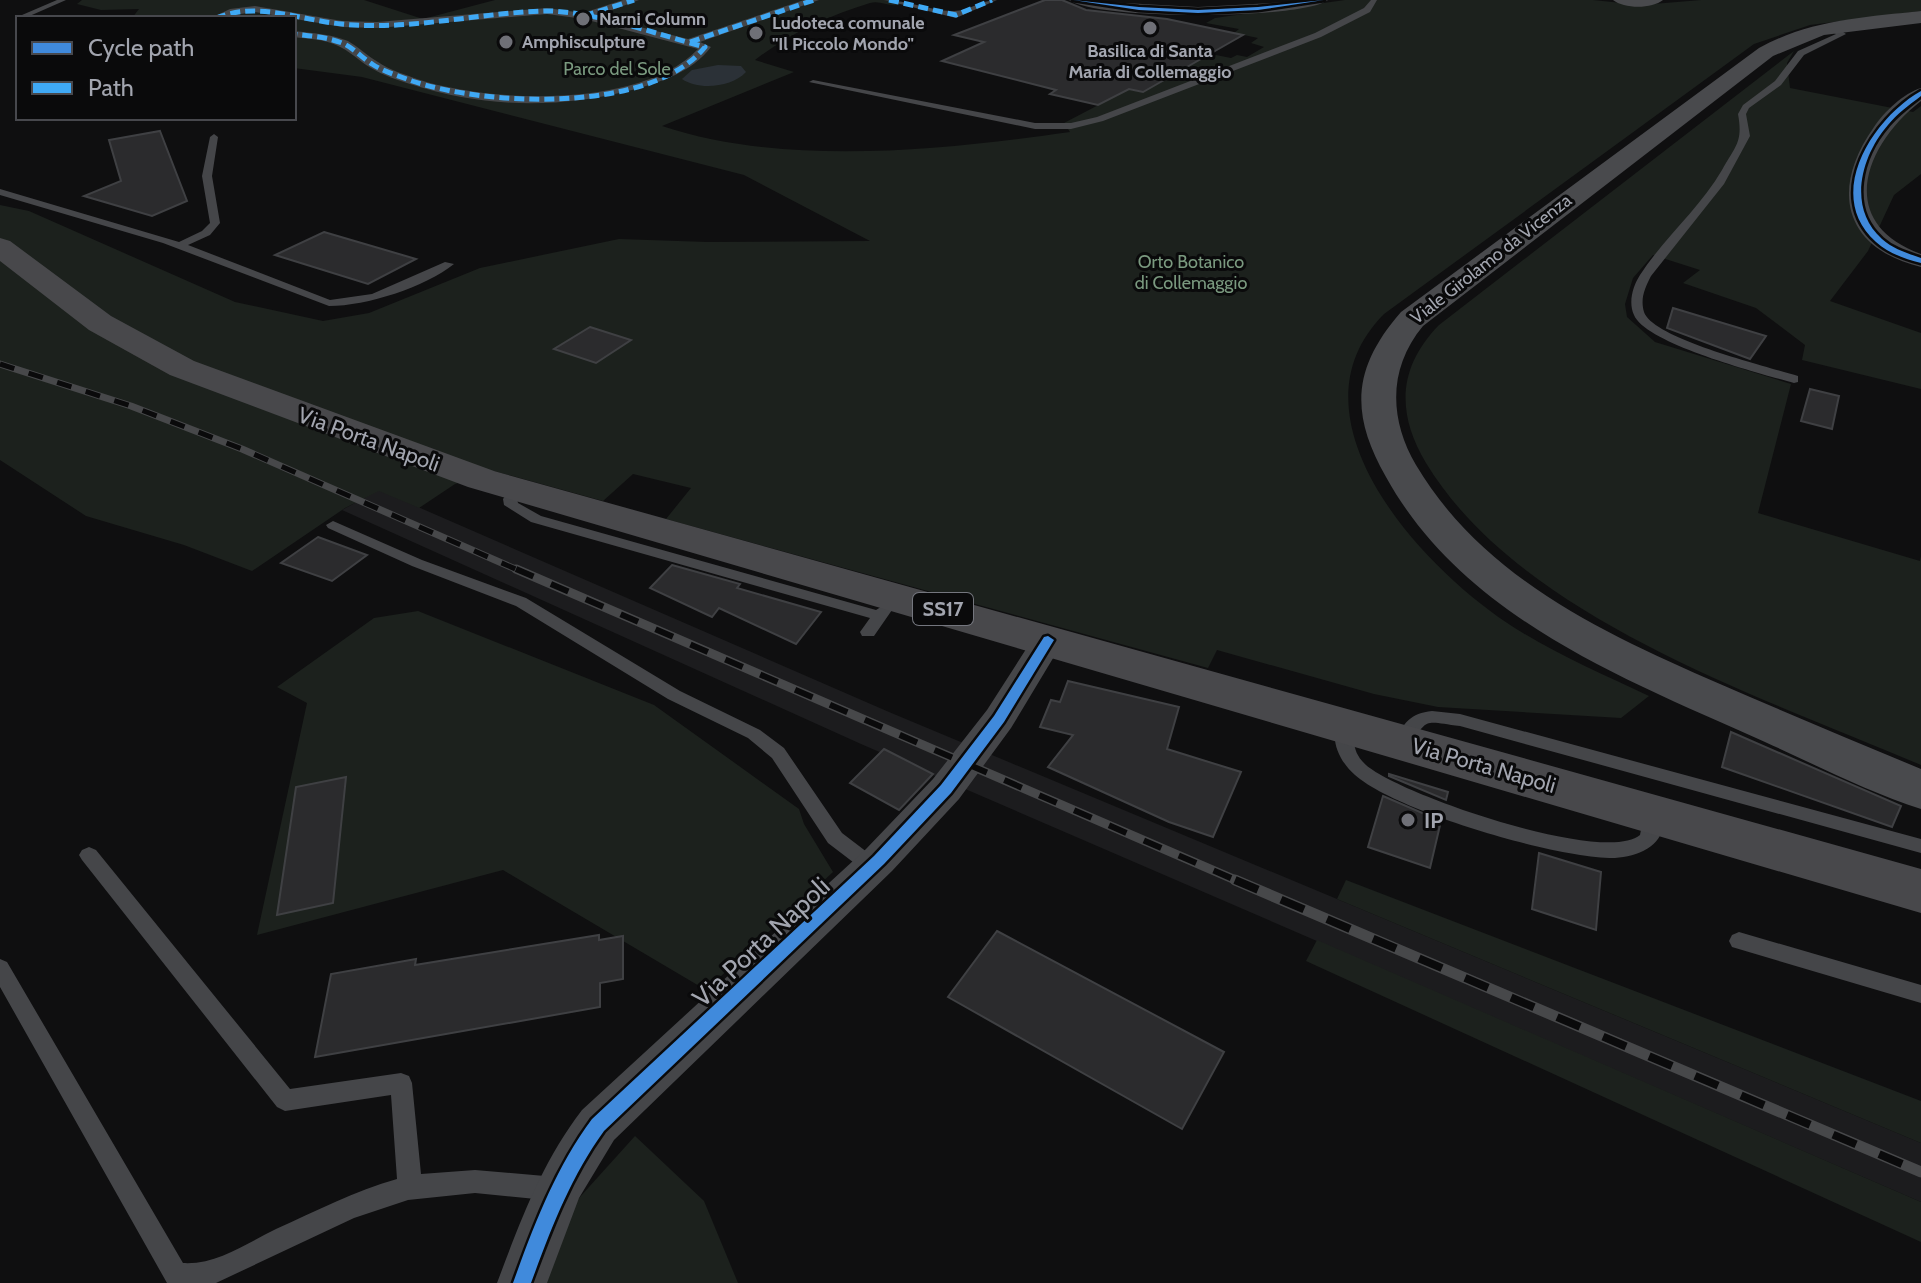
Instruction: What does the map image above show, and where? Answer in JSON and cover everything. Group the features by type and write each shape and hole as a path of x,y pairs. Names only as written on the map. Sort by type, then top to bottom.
{"main road":[{"path":"1623,0 1653,0"},
{"name":"Viale Girolamo da Vicenza","path":"1914,20 1831,28 1793,38 1766,52 1412,319 1399,332 1382,365 1377,388 1377,413 1395,463 1437,524 1491,577 1522,600 1579,636 1638,666 1921,790"},
{"name":"Via Porta Napoli","path":"0,247 100,323 182,368 416,457 887,606 1048,640 1921,891"}],"street":[{"path":"584,16 634,0"},
{"path":"690,42 814,0"},
{"path":"889,0 956,15 992,0"},
{"path":"1076,0 1144,11 1205,14 1321,0"},
{"path":"221,16 255,9 283,16"},
{"path":"300,35 343,31 363,25 526,11 584,16 705,46 689,62 647,81 582,99 537,102 485,97 408,78 375,66 348,46 343,31"},
{"path":"296,19 343,31"},
{"path":"1921,93 1894,114 1875,138 1856,189 1860,215 1875,240 1896,253 1921,261"},
{"name":"Via Porta Napoli","path":"522,1283 556,1189 574,1156 598,1125 873,867 966,765 1048,640"}],"lane":[{"path":"24,16 63,0"},
{"path":"813,82 1024,125 1071,126 1100,119 1318,35 1367,10 1374,0"},
{"path":"1794,379 1663,336 1639,315 1637,292 1646,275 1719,184 1746,136 1742,117 1744,108 1778,83 1802,51 1842,34 1831,28"},
{"path":"178,246 206,233 215,223 207,176 214,137"},
{"path":"0,192 178,246 335,304 375,297 449,264"},
{"path":"333,525 394,553 521,602 674,695 754,734 778,753 835,838 873,867"},
{"path":"868,632 887,606"},
{"path":"1405,743 1410,725 1418,720 1460,720 1921,846"},
{"path":"1344,725 1342,744 1345,751 1357,767 1374,781 1414,800 1528,836 1600,851 1628,850 1649,837 1652,814"},
{"path":"89,855 285,1100 401,1083 410,1189"},
{"path":"1739,941 1921,994"},
{"path":"0,968 176,1274 188,1280 208,1275 299,1231 410,1189 467,1182 518,1183 556,1189"}],"shaded area":[{"path":"718,65 741,66 746,72 732,81 715,86 697,85 682,79 692,70"},
{"path":"379,490 889,712 1921,1143 1921,1202 861,744 342,510"}],"green space":[{"path":"82,0 364,0 423,19 495,0 885,0 901,4 874,2 810,26 755,60 794,72 662,126 710,139 812,151 918,149 1070,132 1064,123 1129,89 1143,92 1206,53 1231,58 1237,55 1247,57 1264,47 1251,43 1258,38 1234,33 1239,29 1206,23 1215,18 1345,0 1593,0 1641,5 1701,0 1921,0 1921,11 1810,25 1754,44 1384,314 1356,356 1348,401 1357,447 1379,493 1410,536 1447,575 1486,608 1523,633 1649,696 1621,718 1438,707 1374,694 1217,650 1208,668 666,519 691,488 633,474 603,501 494,471 455,484 419,508 379,491 345,508 252,571 184,545 86,516 0,460 0,205 29,211 235,302 323,321 369,313 480,268 619,239 870,241 744,175 362,77 296,68 296,16 134,16 139,9 101,10 77,4"},
{"path":"1794,51 1787,63 1790,88 1913,112 1921,106 1921,174 1894,195 1868,251 1830,301 1921,333 1921,389 1802,360 1805,345 1756,308 1683,283 1700,270 1653,255 1633,278 1625,304 1627,317 1655,342 1791,384 1758,513 1920,561 1921,556 1921,765 1718,680 1648,646 1581,608 1520,566 1468,518 1426,463 1416,444 1406,408 1409,374 1415,357 1439,325"},
{"path":"418,611 654,705 799,809 804,824 833,872 706,990 503,870 257,935 307,703 277,687 374,618"},
{"path":"1346,880 1921,1101 1921,1143 1337,899"},
{"path":"1317,940 1921,1202 1921,1242 1306,961"},
{"path":"635,1136 704,1201 738,1283 540,1283 571,1207"}],"building":[{"path":"1045,0 1062,0 1086,10 1167,19 1243,35 1143,92 1129,89 1098,105 1050,94 1056,90 942,61 984,42 954,35"},
{"path":"160,131 187,201 152,216 84,196 121,181 109,140"},
{"path":"324,232 416,259 368,284 275,255"},
{"path":"1673,308 1766,336 1750,359 1667,328"},
{"path":"590,327 631,340 596,363 554,349"},
{"path":"1810,389 1839,396 1832,429 1801,421"},
{"path":"318,537 367,555 332,581 281,563"},
{"path":"672,565 821,612 796,644 719,608 712,617 650,588"},
{"path":"1068,681 1179,707 1167,749 1241,772 1213,837 1169,822 1048,767 1073,735 1040,727 1051,700 1060,702"},
{"path":"1731,732 1901,806 1892,827 1722,767"},
{"path":"884,749 933,774 899,810 850,783"},
{"path":"1389,776 1448,792 1446,800"},
{"path":"346,777 333,903 277,915 296,787"},
{"path":"1383,796 1441,821 1430,868 1368,847"},
{"path":"1539,853 1601,872 1596,930 1532,909"},
{"path":"997,931 1224,1052 1182,1129 948,997"},
{"path":"599,935 599,940 623,936 623,979 600,983 600,1007 315,1057 331,974 416,959 415,965"}],"railway":[{"path":"0,364 131,406 242,449 520,571"},
{"path":"516,569 1240,882"},
{"path":"1235,880 1921,1172"}],"marked path":[{"path":"584,16 634,0"},
{"path":"690,42 814,0"},
{"path":"889,0 956,15 992,0"},
{"path":"221,16 255,9 296,16"},
{"path":"296,16 342,24 377,25 547,11 584,16 705,47 683,66 636,85 605,93 541,101 477,97 445,90 378,68 342,43 296,34"}],"cycle path":[{"path":"1076,0 1139,9 1198,12 1258,9 1321,0"},
{"path":"1921,93 1883,126 1860,168 1857,188 1858,207 1866,225 1878,240 1897,252 1921,261"},
{"path":"522,1283 562,1182 598,1125 879,860 946,789 999,719 1048,640"}],"place":[{"name":"Narni Column","path":"583,19"},
{"name":"Basilica di Santa Maria di Collemaggio","path":"1150,28"},
{"name":"Ludoteca comunale \"Il Piccolo Mondo\"","path":"756,33"},
{"name":"Amphisculpture","path":"506,42"},
{"name":"IP","path":"1408,820"}],"park label":[{"name":"Parco del Sole","path":"617,69"},
{"name":"Orto Botanico di Collemaggio","path":"1191,272"}]}
